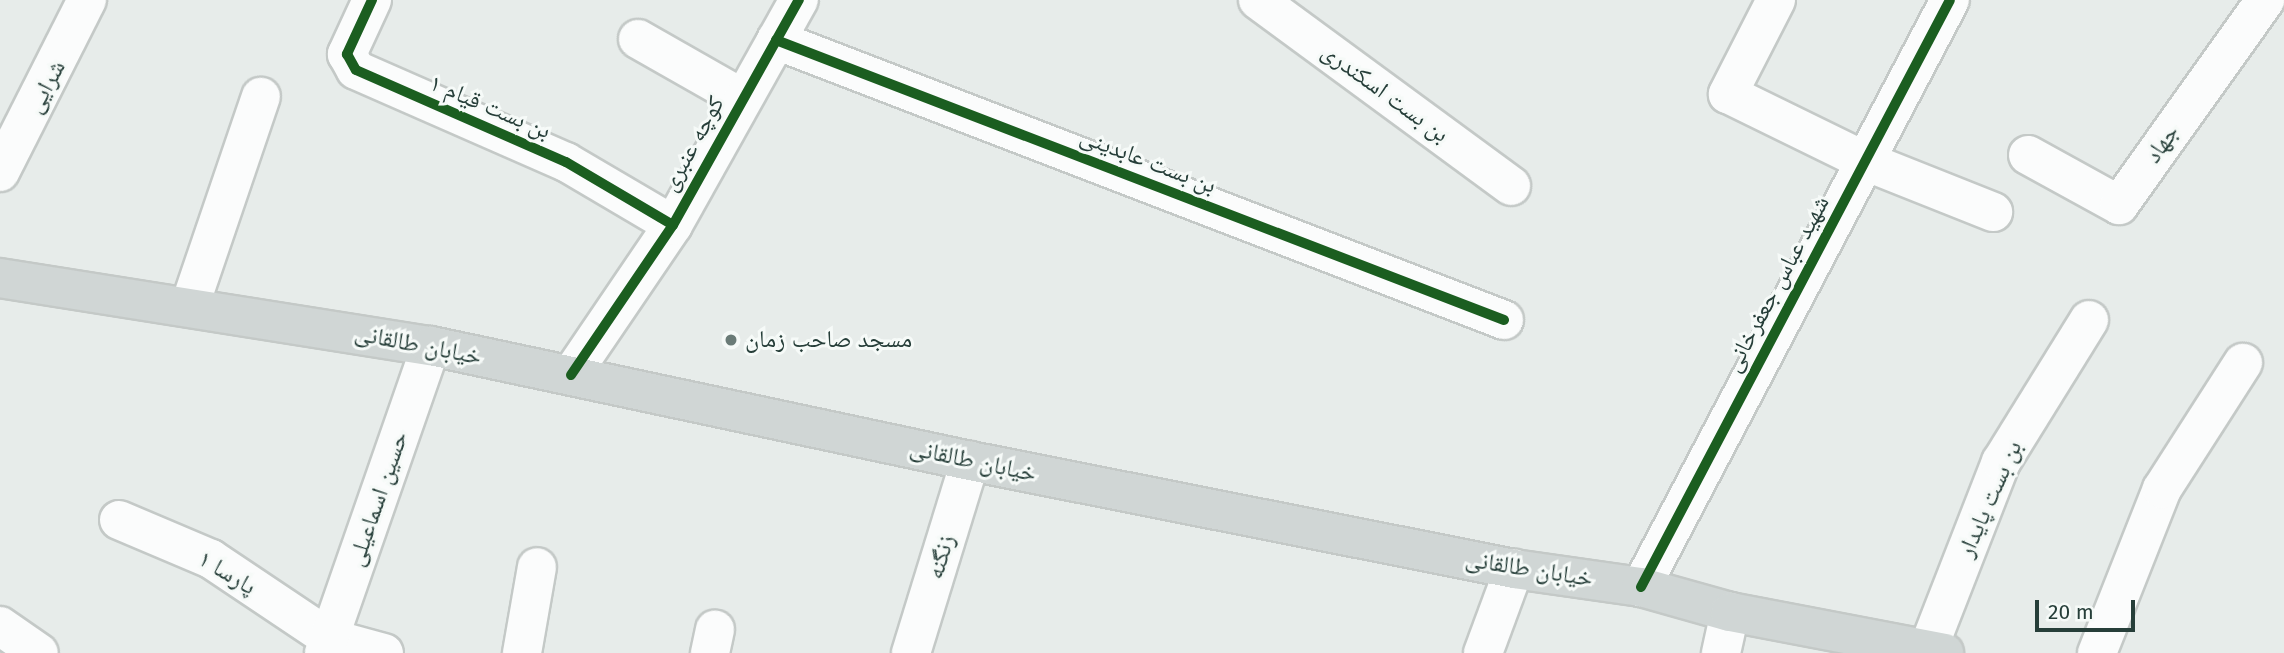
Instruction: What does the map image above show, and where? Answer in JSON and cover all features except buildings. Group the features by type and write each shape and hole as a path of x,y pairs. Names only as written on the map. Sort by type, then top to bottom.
{"main road":[{"name":"خیابان طالقانی","path":"0,278 191,305 431,346 970,461 1514,569 1641,587 1730,612 1936,651"}],"street":[{"name":"شرایی","path":"0,172 87,0"},
{"name":"بن بست قیام ۱","path":"372,0 348,54 356,70 566,162 673,225"},
{"name":"کوچه عنبری","path":"571,375 673,225 799,0"},
{"name":"بن بست اسکندری","path":"1258,0 1511,186"},
{"path":"1776,0 1728,94 1865,161 1993,212"},
{"name":"شهید عباس جعفرخانی","path":"1641,587 1950,0"},
{"name":"جهاد","path":"2028,155 2119,205 2264,0"},
{"path":"638,39 742,98"},
{"name":"بن بست عابدینی","path":"776,40 1504,320"},
{"path":"191,305 261,97"},
{"name":"بن بست پایدار","path":"1936,651 2001,462 2089,320"},
{"name":"حسین اسماعیلی","path":"327,645 431,346"},
{"path":"2097,653 2162,489 2243,363"},
{"name":"زنگنه","path":"911,653 970,461"},
{"name":"پارسا ۱","path":"118,520 211,559 327,645 384,653"},
{"path":"522,653 537,567"},
{"path":"1483,653 1514,569"},
{"path":"1721,653 1730,612"},
{"path":"0,626 38,653"}],"cycle path":[{"path":"372,0 347,54 356,70 566,162 673,225"},
{"path":"571,375 673,225 799,0"},
{"path":"1641,587 1950,0"},
{"path":"776,40 1504,320"}],"place":[{"name":"مسجد صاحب زمان","path":"731,340"}]}
